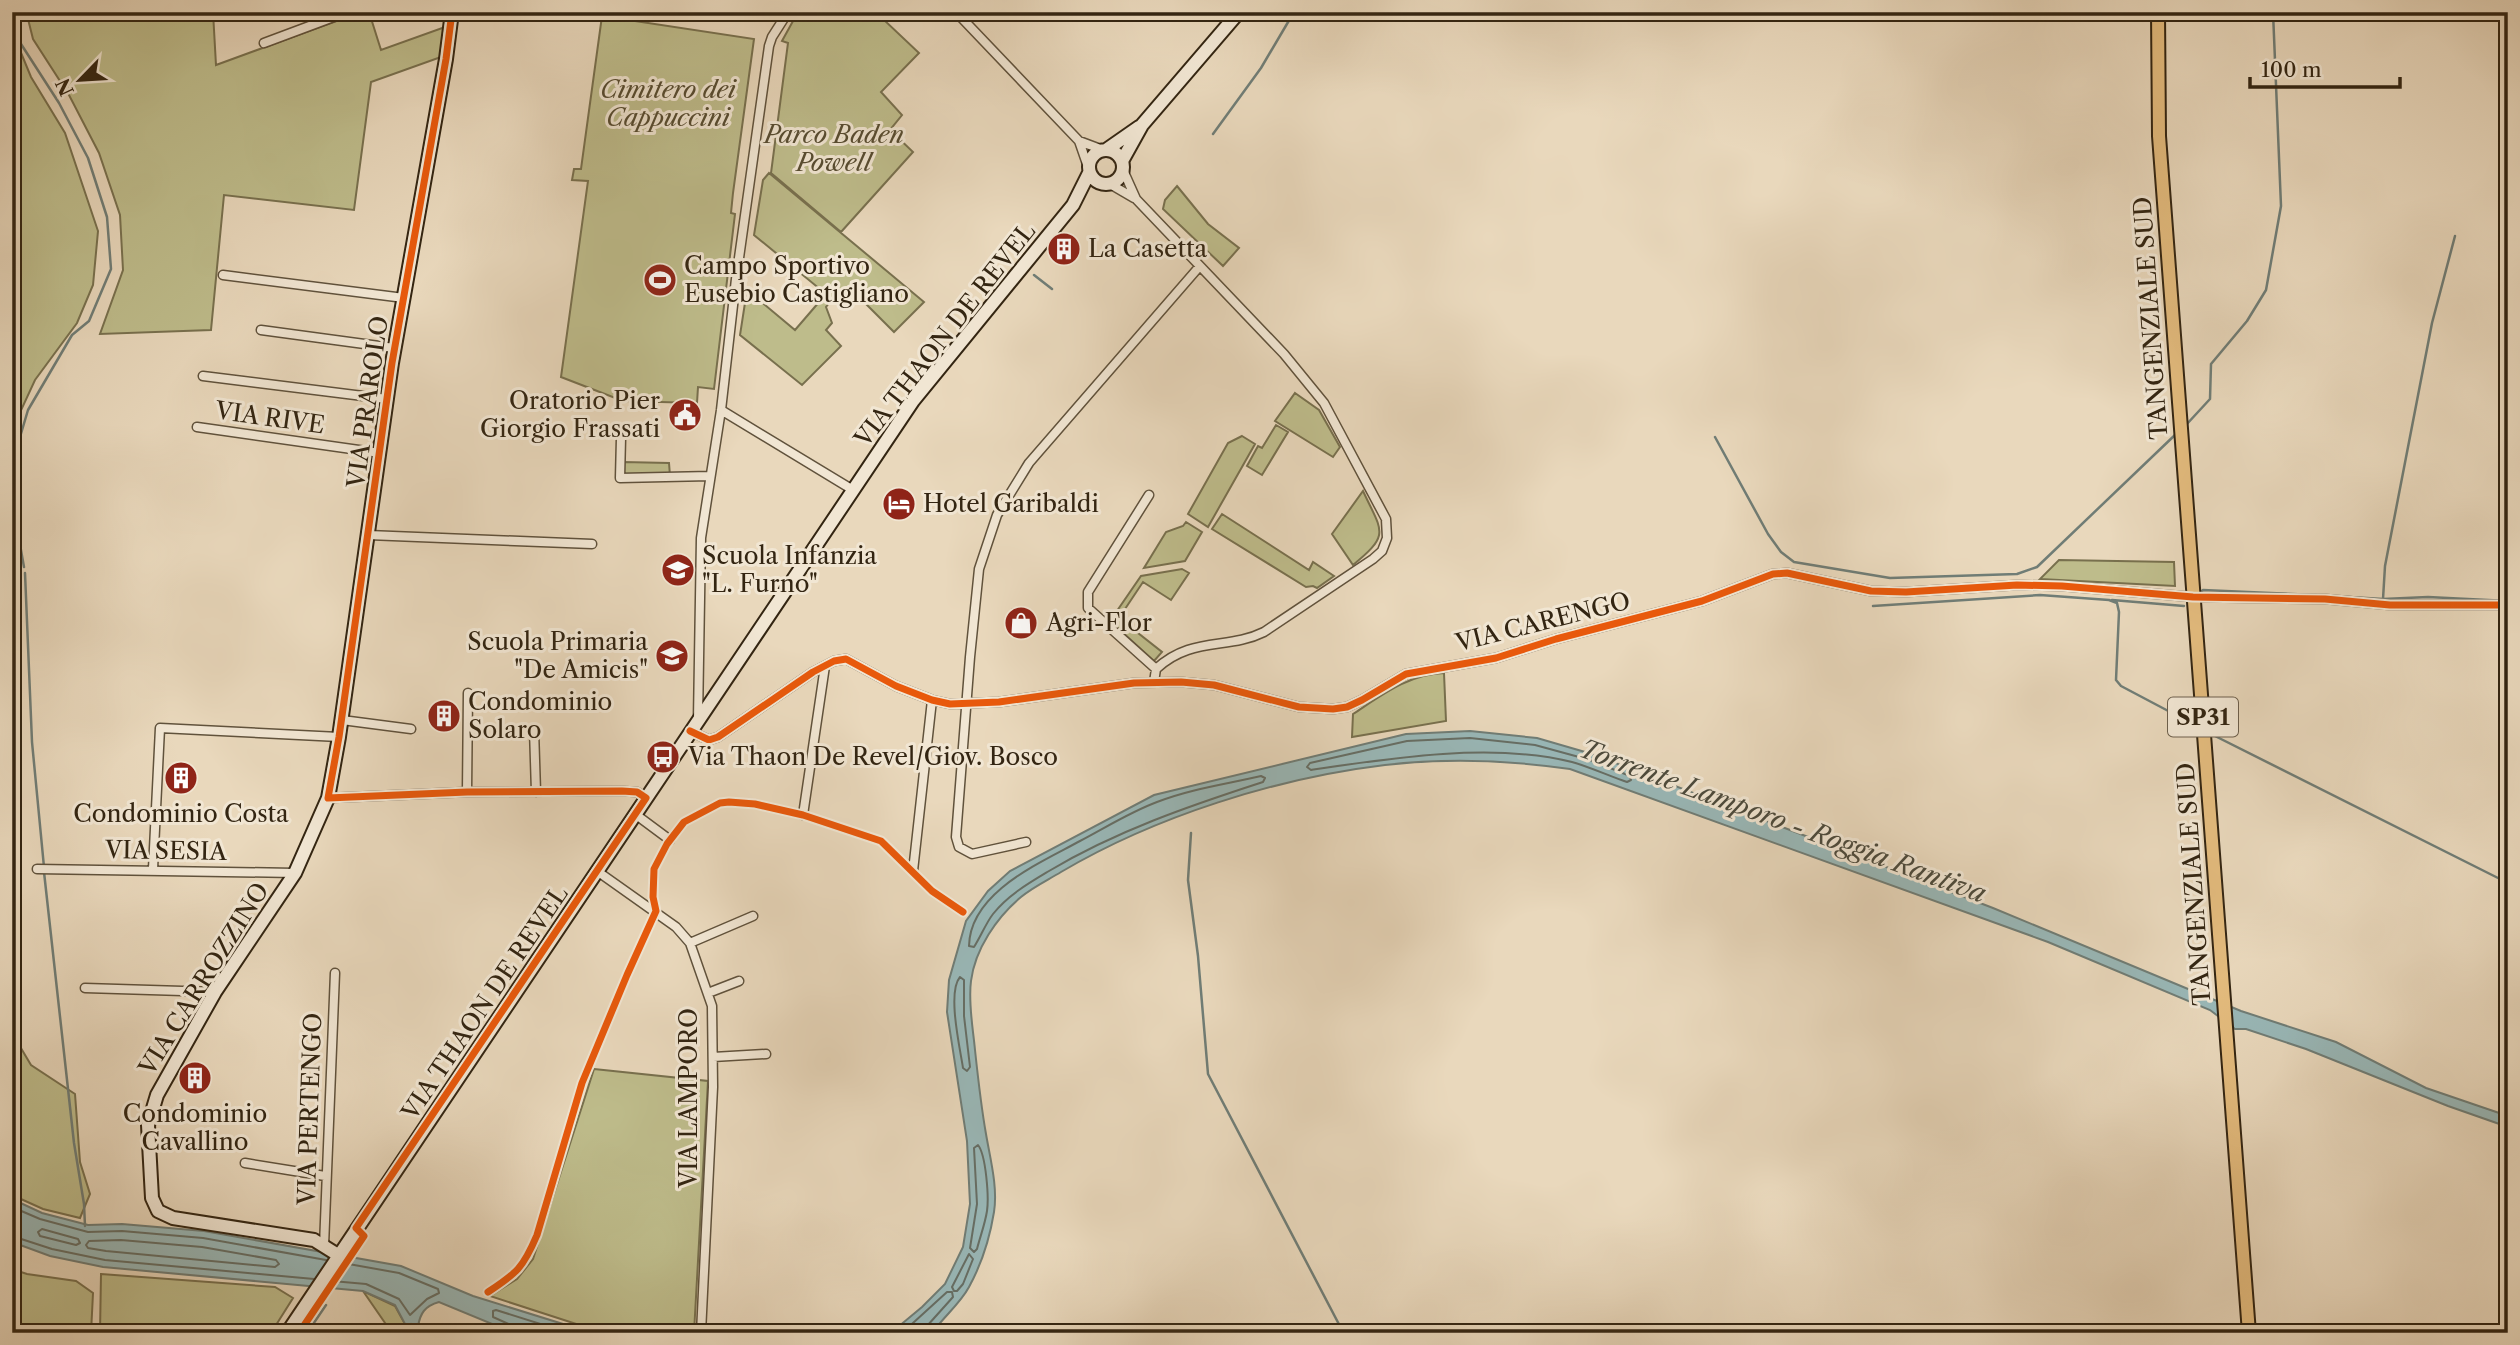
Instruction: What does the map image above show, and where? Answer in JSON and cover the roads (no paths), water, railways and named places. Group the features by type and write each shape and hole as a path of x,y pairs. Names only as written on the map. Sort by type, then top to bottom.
{"main road":[{"name":"VIA PRAROLO","path":"328,799 342,720 394,348 452,12"},
{"path":"1142,125 1105,150 1094,154 1089,170 1094,180 1107,184 1117,180 1142,125 1239,12"},
{"name":"TANGENZIALE SUD","path":"2158,12 2159,136 2249,1333"},
{"path":"1105,150 1117,154 1122,166"},
{"name":"VIA THAON DE REVEL","path":"287,1333 914,401 1073,205 1089,170"},
{"name":"VIA THAON DE REVEL","path":"1073,205 1107,184"},
{"name":"VIA CARROZZINO","path":"328,799 295,873 215,992 157,1095 148,1125 152,1198 158,1211 173,1218 314,1240 337,1257"}],"street":[{"path":"264,43 348,12"},
{"path":"698,719 701,538 721,410 736,279 769,46 788,12"},
{"path":"956,12 1079,141 1089,170"},
{"path":"1079,141 1105,150"},
{"path":"1122,166 1136,199 1284,354 1324,403 1381,508 1388,530 1382,551 1373,559 1264,632 1253,638 1207,644 1176,654 1156,669 1154,682"},
{"path":"1107,184 1136,199"},
{"path":"1026,842 972,854 959,847 956,837 979,569 997,515 1029,463 1199,267"},
{"path":"223,275 404,298"},
{"path":"261,330 394,348"},
{"path":"203,376 387,399"},
{"path":"721,410 853,490"},
{"name":"VIA RIVE","path":"197,427 380,453"},
{"path":"621,438 620,478 710,476"},
{"path":"1149,495 1088,592 1088,608 1156,669"},
{"path":"368,535 592,544"},
{"name":"VIA CARENGO","path":"825,666 846,659 896,686 932,700 967,704 1134,683 1181,682 1214,685 1299,707 1333,709 1347,707 1406,674 1496,658 1556,639 1690,605 1773,574 1804,575 1871,591 1906,592 2039,585 2193,597 2325,599 2390,605 2508,605"},
{"path":"690,731 709,740 718,737 825,666"},
{"path":"803,815 825,666"},
{"path":"467,792 468,693"},
{"path":"913,871 932,700"},
{"path":"342,720 411,729"},
{"path":"153,869 160,728 339,737"},
{"path":"534,729 536,792"},
{"path":"328,799 467,792 622,791 637,792 646,798"},
{"path":"635,814 670,840"},
{"name":"VIA SESIA","path":"37,869 295,873"},
{"name":"VIA LAMPORO","path":"597,871 660,914 690,943 712,1006 713,1057 701,1333"},
{"path":"690,943 753,916"},
{"name":"VIA PERTENGO","path":"324,1246 335,973"},
{"path":"708,993 739,981"},
{"path":"85,988 215,992"},
{"path":"713,1057 766,1054"},
{"path":"246,1163 325,1176"}],"water":[{"path":"1470,731 1537,738 1592,754 1993,908 2241,1011 2336,1042 2426,1088 2508,1116 2508,1127 2306,1049 2246,1029 2235,1029 2210,1010 2048,942 1570,769 1478,761 1385,765 1302,779 1218,802 1177,817 1137,833 1061,872 1026,893 1004,914 988,934 977,957 970,989 980,1092 995,1193 994,1212 987,1241 969,1287 936,1328 929,1333 887,1333 922,1307 945,1284 963,1247 970,1204 967,1141 947,1012 949,980 966,921 988,891 1010,871 1154,795 1406,734"},
{"path":"12,1199 42,1213 88,1225 122,1224 204,1231 401,1266 473,1296 592,1333 514,1333 439,1302 424,1311 418,1327 405,1324 395,1305 363,1291 103,1267 50,1256 12,1242"}],"waterway":[{"path":"12,464 28,410 72,335 89,321 111,269 107,217 88,158 59,103 21,44 14,17 16,12"},
{"path":"1213,134 1261,68 1294,12"},
{"path":"2186,425 2210,399 2211,364 2247,321 2266,290 2281,206 2273,12"},
{"path":"2383,599 2385,566 2432,323 2455,236"},
{"path":"1034,275 1052,289"},
{"path":"1715,437 1768,534 1781,552 1794,562 1890,578 2017,574 2037,567 2176,434"},
{"path":"12,500 24,567"},
{"path":"25,573 32,742 44,867"},
{"path":"2201,592 2316,595"},
{"path":"1873,606 2040,595 2109,600 2117,603 2119,612 2116,680 2121,686 2191,723"},
{"path":"2333,596 2508,601"},
{"path":"2112,600 2184,606"},
{"path":"2213,735 2508,883"},
{"path":"1191,833 1188,880 1198,956 1208,1074 1343,1332"},
{"path":"44,872 85,1226"},
{"path":"307,1333 326,1305"},
{"path":"411,1324 416,1333"}],"place":[{"name":"La Casetta","path":"1064,249"},
{"name":"Campo Sportivo Eusebio Castigliano","path":"660,280"},
{"name":"Oratorio Pier Giorgio Frassati","path":"685,415"},
{"name":"Hotel Garibaldi","path":"899,504"},
{"name":"Scuola Infanzia \"L. Furno\"","path":"678,570"},
{"name":"Agri-Flor","path":"1021,623"},
{"name":"Scuola Primaria \"De Amicis\"","path":"672,656"},
{"name":"Condominio Solaro","path":"444,716"},
{"name":"Via Thaon De Revel/Giov. Bosco","path":"663,757"},
{"name":"Condominio Costa","path":"181,778"},
{"name":"Condominio Cavallino","path":"195,1078"}],"park label":[{"name":"Cimitero dei Cappuccini","path":"668,104"},
{"name":"Parco Baden Powell","path":"834,149"}],"water label":[{"name":"Torrente Lamporo - Roggia Rantiva","path":"1783,821"}]}
